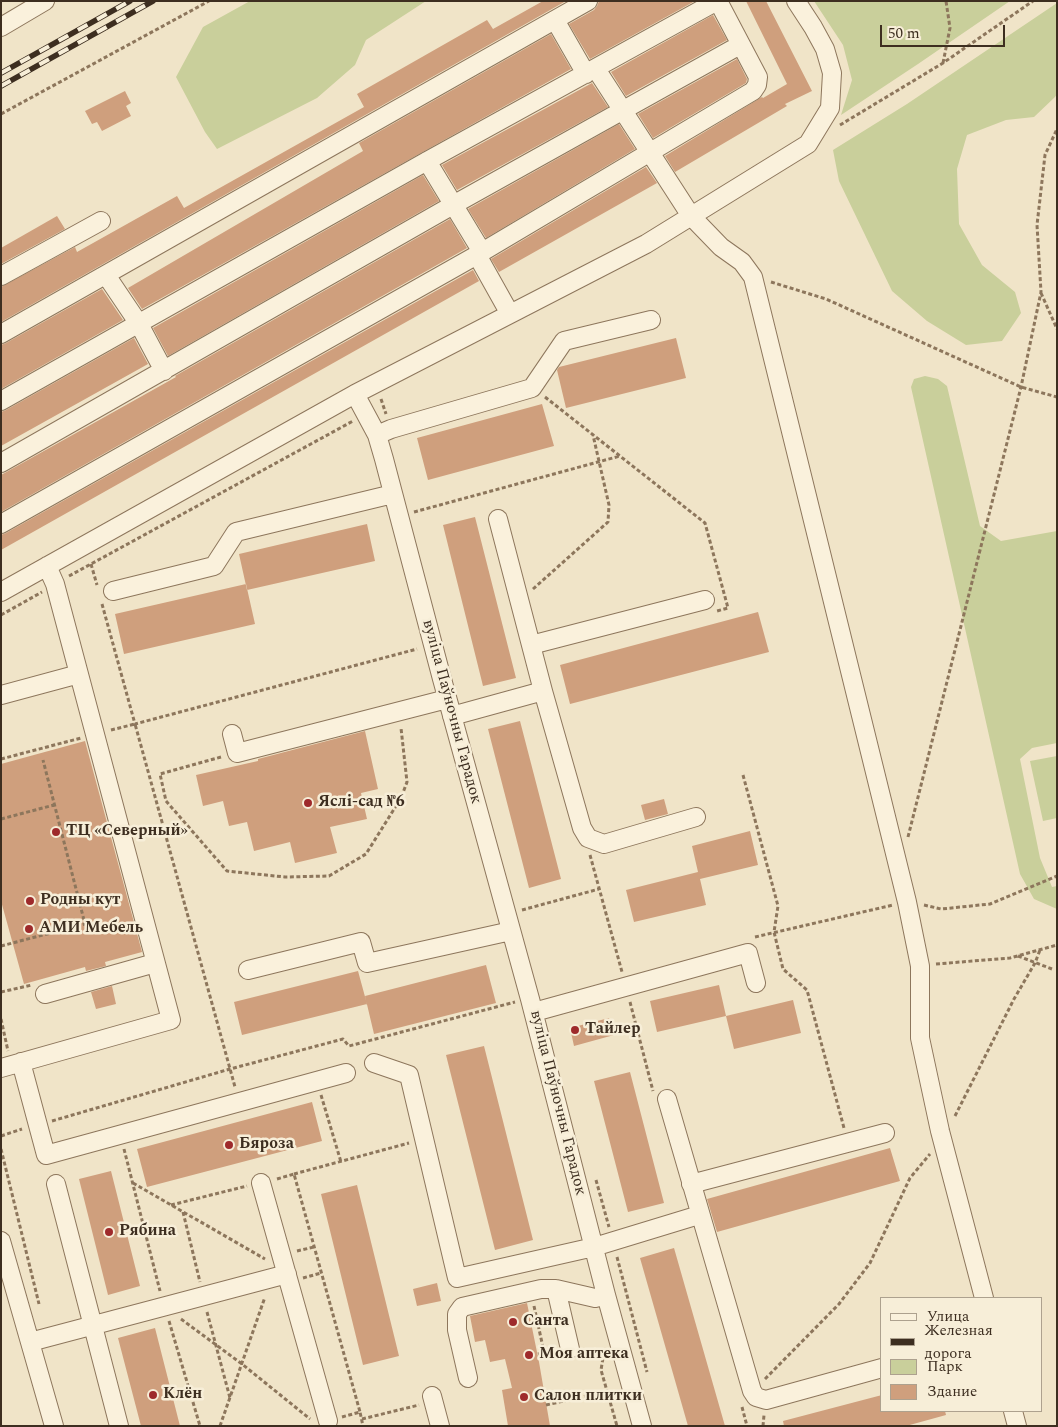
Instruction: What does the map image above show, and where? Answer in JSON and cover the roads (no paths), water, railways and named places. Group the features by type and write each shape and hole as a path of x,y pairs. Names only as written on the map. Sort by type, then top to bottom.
{"street":[{"path":"1,27 45,1"},
{"path":"1,334 588,1"},
{"path":"1,401 427,161 717,1 758,77 758,85 753,91 480,254 1,524"},
{"path":"1,592 355,394 646,244 808,144 830,108 832,74 825,49 813,26 796,1"},
{"path":"555,20 591,72 622,111 691,216 721,247 742,262 753,277 907,902 920,966 920,1038 942,1140 984,1297"},
{"path":"1,463 453,205 740,45"},
{"path":"427,161 480,254 510,314"},
{"path":"1,276 101,221"},
{"path":"106,275 139,324 164,371"},
{"path":"377,435 391,429 532,388 564,341 651,320"},
{"name":"вуліца Паўночны Гарадок","path":"355,394 377,435 510,930 534,1012 606,1295 642,1426"},
{"path":"104,595 214,566 236,532 393,494"},
{"path":"498,519 543,691 582,828 588,838 604,844 696,817"},
{"path":"47,566 55,584 171,1020 11,1065 38,1125 46,1155 346,1072"},
{"path":"531,645 708,606"},
{"path":"1,695 79,674"},
{"path":"232,734 237,752 399,712 450,708 543,691"},
{"path":"248,970 361,942 367,964 510,930"},
{"path":"534,1012 748,953 756,983"},
{"path":"44,994 156,963"},
{"path":"374,1063 410,1075 457,1278 594,1247 699,1215"},
{"path":"667,1099 699,1215 752,1391 756,1397 766,1400 880,1369"},
{"path":"691,1184 885,1133"},
{"path":"261,1183 288,1278 322,1422"},
{"path":"56,1184 119,1426"},
{"path":"1,1241 54,1426"},
{"path":"30,1342 164,1306 288,1278"},
{"path":"468,1378 457,1330 457,1314 462,1307 541,1289 556,1288 595,1298 606,1295"},
{"path":"556,1288 570,1348"},
{"path":"433,1399 440,1426"},
{"path":"1013,1412 1017,1426"}],"railway":[{"path":"1,73 130,1"},
{"path":"1,86 153,1"}],"place":[{"name":"Яслі-сад №6","path":"308,803"},
{"name":"ТЦ «Северный»","path":"56,832"},
{"name":"Родны кут","path":"30,901"},
{"name":"АМИ Мебель","path":"29,929"},
{"name":"Тайлер","path":"575,1030"},
{"name":"Бяроза","path":"229,1145"},
{"name":"Рябина","path":"109,1232"},
{"name":"Санта","path":"513,1322"},
{"name":"Моя аптека","path":"529,1355"},
{"name":"Клён","path":"153,1395"},
{"name":"Салон плитки","path":"524,1397"}]}
